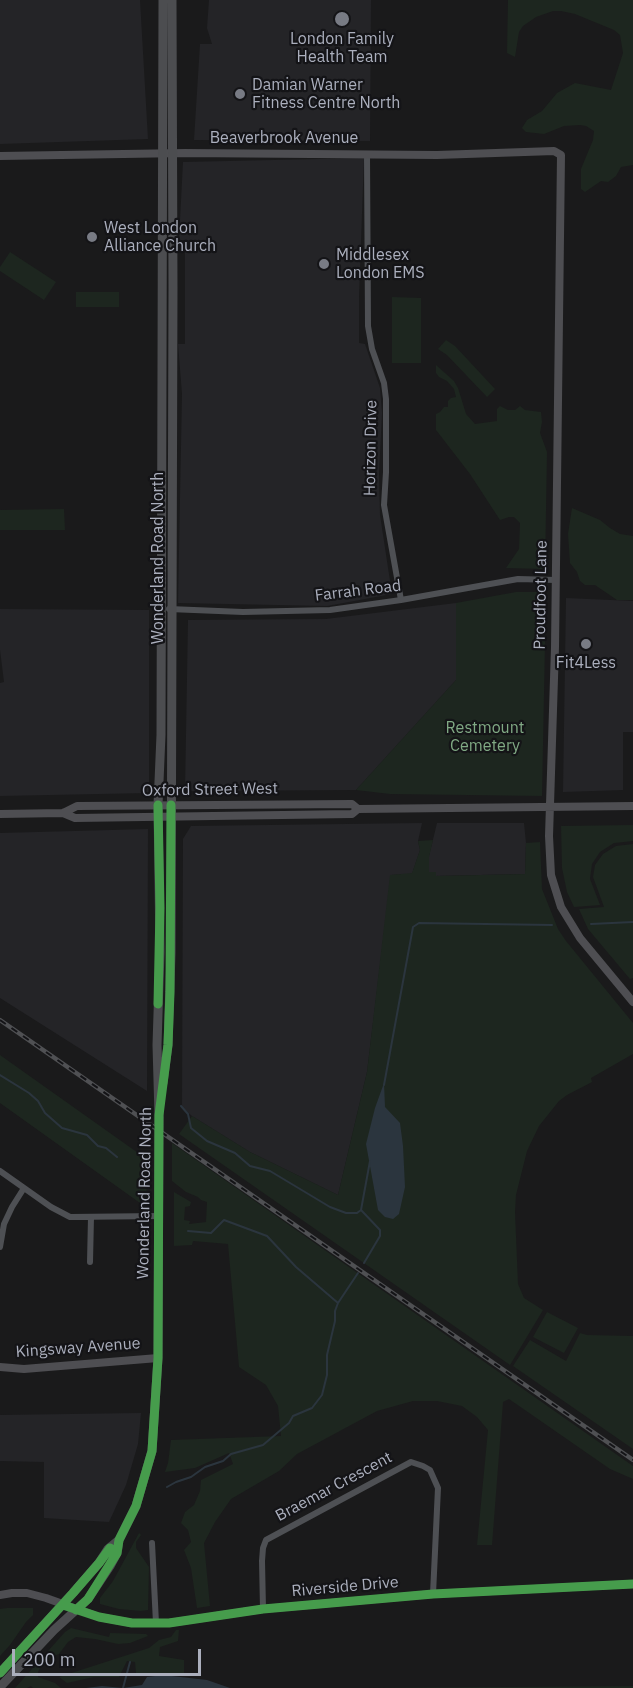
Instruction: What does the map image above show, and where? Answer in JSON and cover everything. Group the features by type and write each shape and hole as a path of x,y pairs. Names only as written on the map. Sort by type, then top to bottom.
{"main road":[{"name":"Wonderland Road North","path":"1,1686 54,1630 88,1599 110,1566 117,1552 119,1540 136,1506 152,1451 158,1358 163,0"},
{"name":"Wonderland Road North","path":"159,1115 168,1045 171,953 172,0"},
{"name":"Wonderland Road North","path":"0,1673 119,1540"}],"street":[{"name":"Beaverbrook Avenue","path":"0,156 162,153 555,152 561,155 562,162"},
{"name":"Horizon Drive","path":"368,154 368,326 372,349 384,383 386,399 384,505 400,600"},
{"name":"Proudfoot Lane","path":"562,162 559,245 556,580 549,836 551,875 561,907 580,938 633,1002"},
{"name":"Farrah Road","path":"162,608 243,612 330,610 518,579 556,580"},
{"name":"Oxford Street West","path":"63,813 77,806 352,804 358,809"},
{"name":"Oxford Street West","path":"0,814 63,813 75,818 159,817 352,814 358,809 633,806"},
{"path":"0,1171 51,1207 70,1217 159,1216"},
{"path":"0,1247 4,1224 24,1188"},
{"path":"90,1262 91,1216"},
{"name":"Kingsway Avenue","path":"0,1367 24,1369 158,1358"},
{"name":"Braemar Crescent","path":"263,1610 262,1561 266,1540 411,1462 430,1470 438,1488 433,1594"},
{"path":"152,1543 156,1623"},
{"name":"Riverside Drive","path":"0,1595 27,1593 99,1617 132,1623 169,1623 263,1610 433,1594 633,1584"}],"shaded area":[{"path":"0,0 140,0 148,139 0,144"},
{"path":"209,0 371,0 370,141 194,140 200,44 212,44 207,28"},
{"path":"364,158 359,343 365,344 380,388 382,413 379,474 380,515 392,594 327,606 178,603 182,394 178,344 185,344 185,240 179,240 183,162"},
{"path":"566,598 633,601 633,732 623,732 623,790 563,792"},
{"path":"456,603 456,680 356,790 185,791 188,620 326,619"},
{"path":"0,609 149,610 149,793 0,796 0,683 4,682 0,650"},
{"path":"422,823 418,841 420,850 412,874 391,875 367,1072 338,1195 250,1152 192,1116 182,1107 183,839 191,826"},
{"path":"437,823 524,823 525,874 436,876 429,872 429,856"},
{"path":"148,829 147,1091 0,998 0,833"},
{"path":"384,1083 385,1107 400,1123 403,1146 405,1187 399,1214 393,1219 385,1217 378,1210 366,1144"},
{"path":"141,1413 138,1444 126,1485 109,1522 44,1518 44,1462 0,1461 0,1415"},
{"path":"163,1675 207,1680 230,1688 123,1688 142,1685 147,1677"},
{"path":"102,1686 123,1688 86,1688"}],"green space":[{"path":"508,0 633,0 633,165 621,167 616,176 608,182 601,181 585,192 581,189 581,169 593,140 594,131 580,125 564,126 544,134 526,132 522,128 527,120 542,111 557,93 575,83 611,90 623,53 620,35 614,30 575,14 553,11 536,17 523,26 519,32 515,57 507,53"},
{"path":"10,252 56,282 44,300 0,271 0,267"},
{"path":"76,292 119,292 119,307 76,307"},
{"path":"392,297 421,298 421,363 392,363"},
{"path":"446,340 455,346 495,389 487,397 447,355 438,349"},
{"path":"436,365 454,381 466,414 475,424 497,421 497,409 500,406 508,410 515,410 520,406 525,410 541,412 540,433 547,452 545,569 506,568 519,549 520,523 514,517 500,520 470,474 436,430 436,414 444,407 448,407 448,401 451,398 456,397 454,389 436,373"},
{"path":"572,508 600,520 620,534 633,536 633,600 617,600 595,585 585,585 580,581 570,563 568,534"},
{"path":"64,509 65,530 0,530 0,510"},
{"name":"Restmount Cemetery","path":"516,592 546,592 542,796 390,794 356,790 456,680 456,603"},
{"path":"633,825 633,841 614,843 600,852 592,864 590,879 600,905 574,907 567,892 562,868 561,826"},
{"path":"433,840 429,857 429,872 436,872 436,876 525,874 526,843 540,842 542,889 558,929 633,1023 633,1054 591,1078 592,1082 559,1101 539,1126 527,1151 516,1195 518,1284 524,1298 543,1310 510,1365 179,1134 192,1116 250,1152 338,1195 367,1072 390,875 412,873 420,850 418,841"},
{"path":"633,844 633,978 630,979 588,929 579,909 604,907 593,877 595,865 603,854 616,846"},
{"path":"0,1055 148,1160 146,1200 140,1203 0,1103"},
{"path":"172,1143 633,1466 633,1479 610,1469 509,1399 503,1402 492,1545 477,1545 488,1430 477,1417 462,1406 437,1401 413,1401 377,1411 297,1454 279,1471 231,1499 204,1543 210,1606 197,1608 191,1568 184,1550 191,1542 188,1530 181,1523 185,1512 194,1505 200,1491 201,1480 233,1464 229,1453 195,1468 165,1472 171,1440 281,1436 278,1406 266,1385 239,1367 228,1244 193,1241 192,1245 174,1246 174,1192 191,1202 190,1206 185,1207 184,1220 190,1221 189,1224 206,1222 207,1202 186,1192 172,1181"},
{"path":"547,1312 578,1328 564,1353 533,1337"},
{"path":"580,1333 633,1336 633,1449 513,1366 530,1340 566,1361"},
{"path":"139,1533 141,1535 136,1542 136,1548 149,1567 148,1610 119,1609 100,1604 100,1598 113,1581"},
{"path":"33,1608 33,1615 0,1656 0,1609"},
{"path":"71,1628 109,1637 110,1633 146,1634 148,1636 130,1643 118,1644 76,1637 68,1642 59,1654 51,1657 42,1665 38,1672 38,1677 55,1683 61,1688 33,1688 31,1686 15,1688 65,1632"},
{"path":"176,1630 179,1630 178,1641 160,1647 159,1656 184,1660 184,1673 136,1673 135,1662 127,1661 119,1677 94,1677 67,1683 59,1677 149,1648 159,1640 171,1637"},
{"path":"633,1686 633,1688 368,1688"}],"waterway":[{"path":"591,924 633,922"},
{"path":"384,1085 413,927 419,923 552,925"},
{"path":"0,1075 29,1093 38,1101 45,1113 62,1128 87,1135 98,1146 106,1148 117,1157"},
{"path":"181,1106 188,1114 191,1128 207,1141 235,1153 250,1166 270,1171 330,1207 346,1213 357,1213 361,1210"},
{"path":"364,1263 380,1236 380,1230 361,1210 370,1161"},
{"path":"188,1231 211,1233 224,1220 267,1236 296,1267 338,1303"},
{"path":"167,1487 191,1477 205,1467 223,1461 231,1454 263,1445 289,1423 293,1416 312,1408 322,1395 327,1375 327,1355 335,1311 358,1273"},
{"path":"123,1688 130,1662"}],"railway":[{"path":"0,1020 633,1460"}],"cycle path":[{"path":"158,805 160,908 158,1004"},
{"path":"76,1610 88,1599 117,1553 119,1540 136,1506 152,1451 158,1358 159,1115 168,1045 170,992 171,805"},
{"path":"0,1673 73,1593 110,1548"},
{"path":"63,1605 99,1617 132,1623 169,1623 263,1609 433,1594 633,1584"}],"place":[{"name":"London Family Health Team","path":"342,19"},
{"name":"Damian Warner Fitness Centre North","path":"240,94"},
{"name":"West London Alliance Church","path":"92,237"},
{"name":"Middlesex London EMS","path":"324,264"},
{"name":"Fit4Less","path":"586,644"}]}
